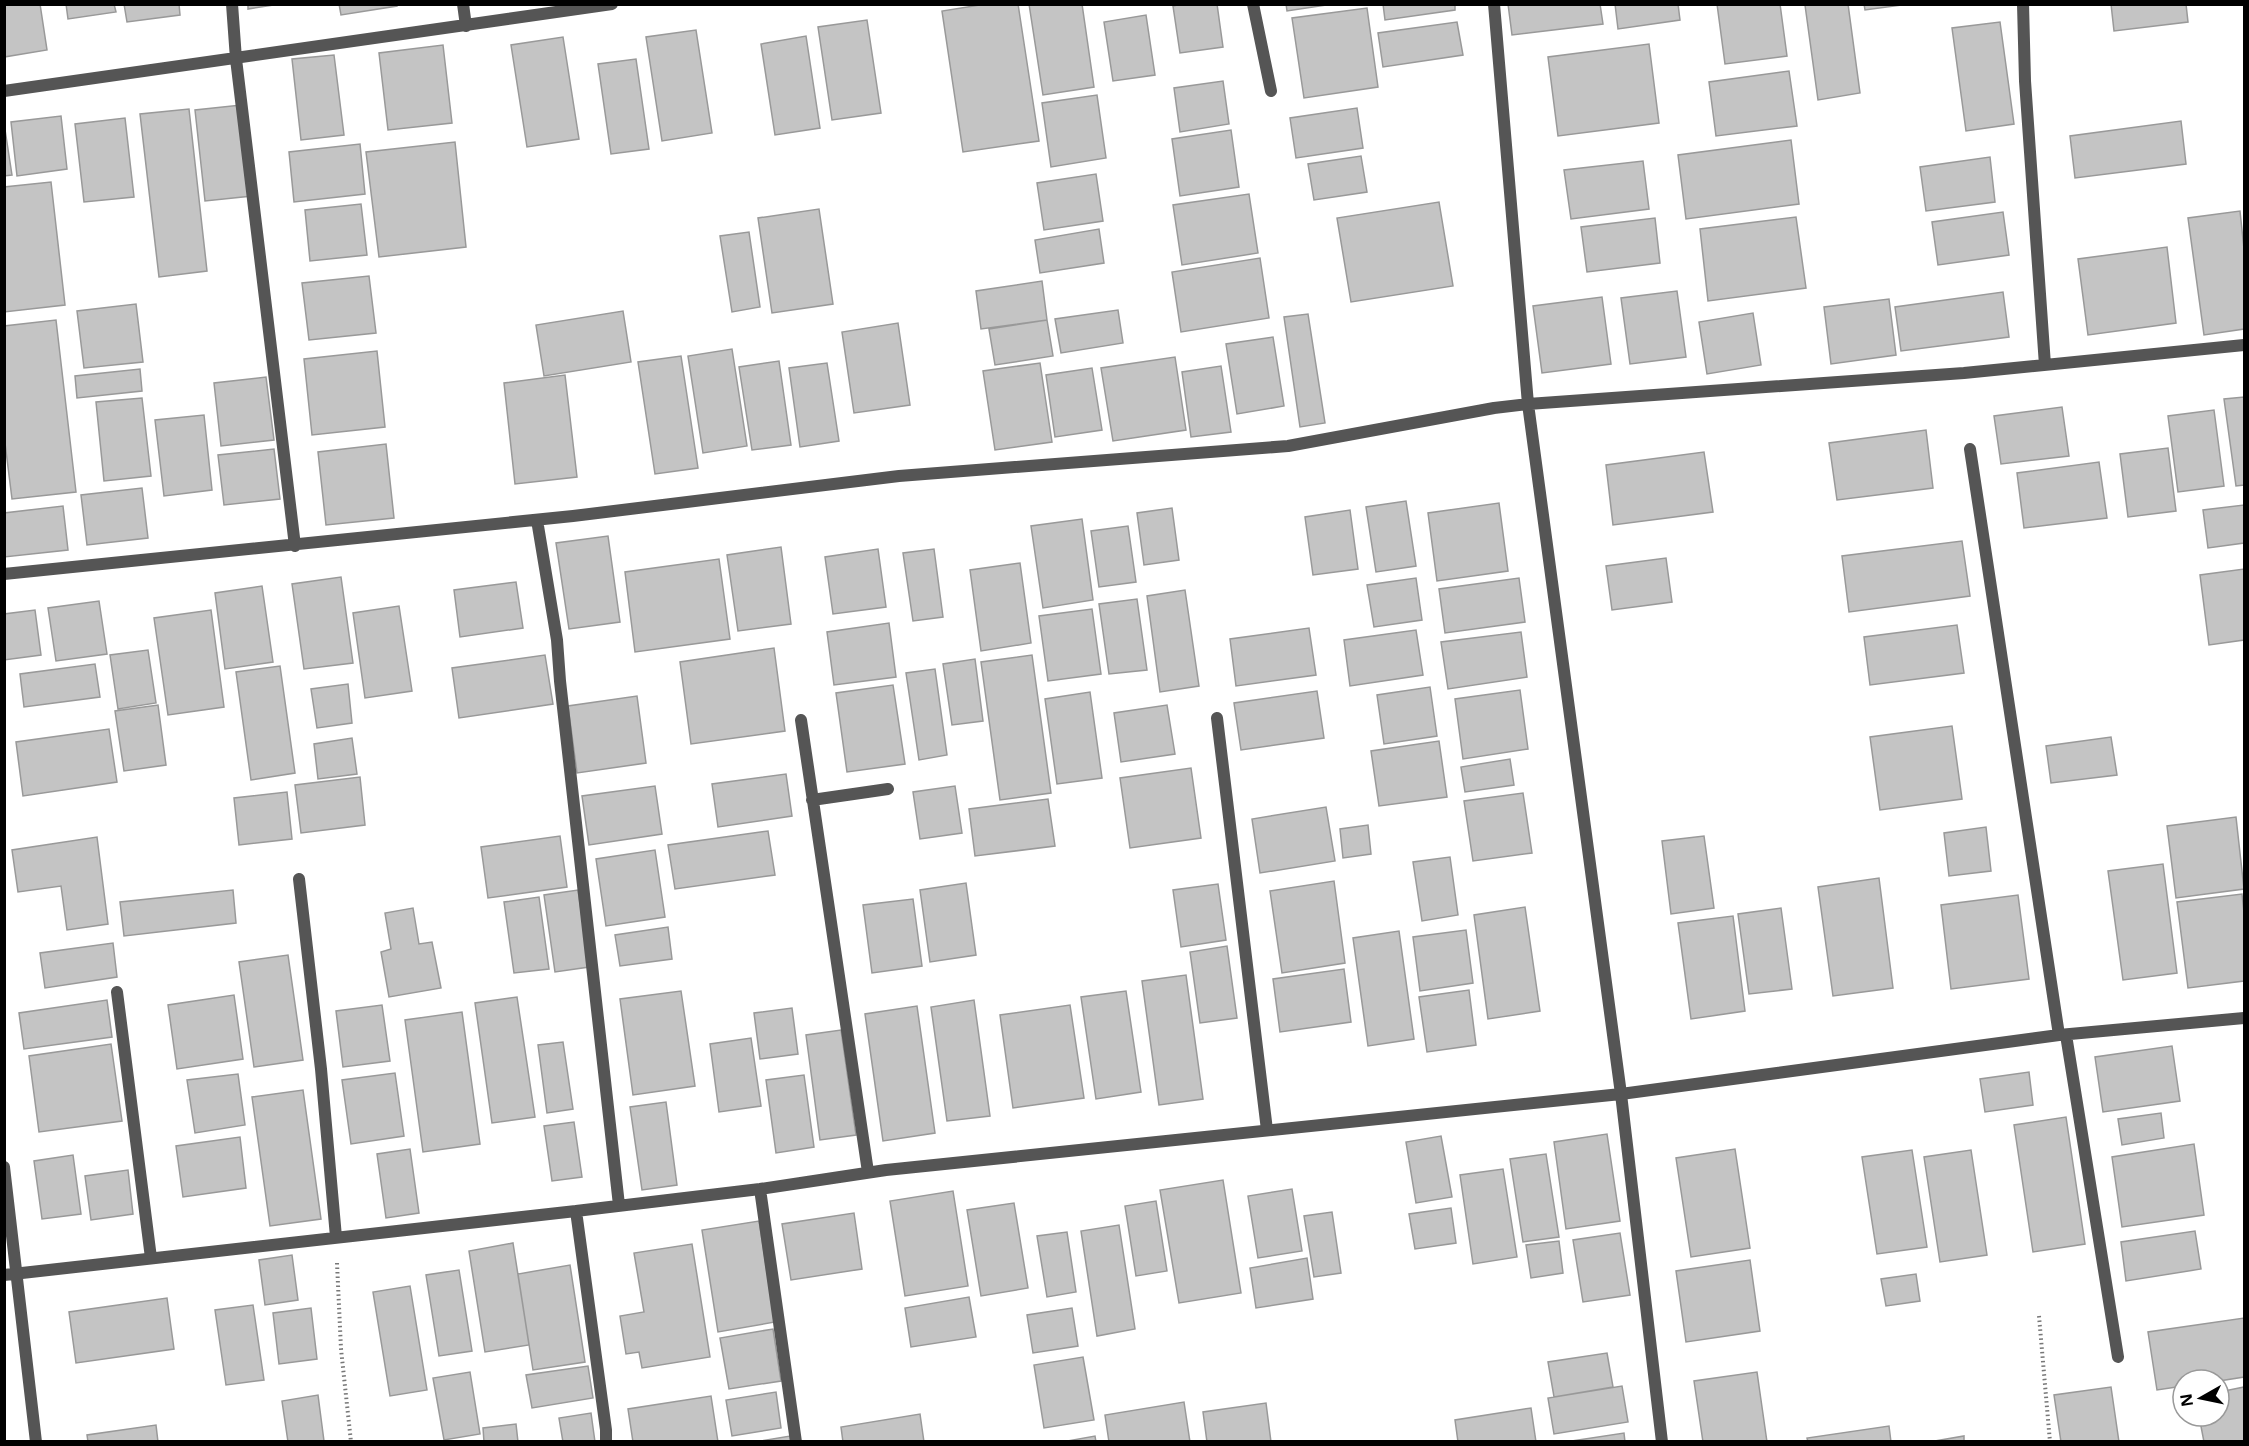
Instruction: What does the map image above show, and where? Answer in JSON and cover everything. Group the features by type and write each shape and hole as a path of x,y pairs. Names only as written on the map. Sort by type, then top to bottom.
{"street":[{"path":"232,4 236,59 295,546"},
{"path":"463,4 466,26"},
{"path":"4,92 612,4"},
{"path":"1253,4 1271,91"},
{"path":"1494,4 1528,404 1621,1094 1662,1442"},
{"path":"2023,4 2025,81 2045,365"},
{"path":"4,574 537,520 899,476 1288,446 1494,408 1528,404 2045,365 2244,345"},
{"path":"1970,449 2062,1035 2118,1357"},
{"path":"537,520 557,640 619,1204"},
{"path":"1217,718 1267,1130"},
{"path":"801,720 868,1172"},
{"path":"812,800 888,789"},
{"path":"299,879 321,1069 336,1237"},
{"path":"117,992 151,1258"},
{"path":"10,1275 760,1189 868,1172 1621,1094 2062,1035 2244,1018"},
{"path":"4,1167 10,1275 36,1442"},
{"path":"760,1189 796,1442"},
{"path":"576,1211 605,1418 606,1442"}],"path":[{"path":"336,1237 341,1349 351,1442"},
{"path":"2039,1316 2050,1442"}],"building":[{"path":"4,4 40,4 47,50 4,57"},
{"path":"66,4 114,4 116,12 68,19"},
{"path":"124,4 179,4 180,15 127,22"},
{"path":"248,4 280,4 248,9"},
{"path":"339,4 397,4 397,6 341,15"},
{"path":"986,4 1018,4 1039,141 963,152 942,11"},
{"path":"1029,4 1082,4 1094,87 1043,95"},
{"path":"1217,4 1223,47 1180,53 1173,6"},
{"path":"1286,4 1333,4 1287,11"},
{"path":"1383,4 1455,4 1455,10 1385,20"},
{"path":"1508,4 1600,4 1603,24 1512,35"},
{"path":"1615,4 1678,4 1680,20 1618,29"},
{"path":"1717,4 1780,4 1787,56 1725,64"},
{"path":"1848,4 1860,93 1818,100 1805,5"},
{"path":"1864,4 1909,4 1865,10"},
{"path":"2111,4 2186,4 2188,22 2114,31"},
{"path":"1367,8 1378,87 1304,98 1292,18"},
{"path":"1146,15 1155,75 1113,81 1104,22"},
{"path":"867,20 881,113 832,120 818,27"},
{"path":"1457,22 1463,55 1383,67 1378,33"},
{"path":"2000,22 2014,124 1966,131 1952,28"},
{"path":"696,30 712,133 662,141 646,37"},
{"path":"806,36 820,128 775,135 761,44"},
{"path":"563,37 579,139 527,147 511,45"},
{"path":"1649,44 1659,123 1558,136 1548,57"},
{"path":"443,45 452,123 388,130 379,53"},
{"path":"334,55 344,135 301,140 292,59"},
{"path":"636,59 649,149 611,154 598,64"},
{"path":"1789,71 1797,126 1716,136 1709,82"},
{"path":"1223,81 1229,124 1180,132 1174,88"},
{"path":"1097,95 1106,158 1051,167 1042,103"},
{"path":"241,105 252,196 205,201 195,110"},
{"path":"1357,108 1363,148 1296,158 1290,118"},
{"path":"189,109 207,271 159,277 140,114"},
{"path":"61,116 67,169 17,176 11,122"},
{"path":"125,118 134,197 84,202 75,124"},
{"path":"2181,121 2186,164 2075,178 2070,136"},
{"path":"4,123 12,175 4,176"},
{"path":"1231,130 1239,187 1180,196 1172,139"},
{"path":"1791,140 1799,204 1686,219 1678,155"},
{"path":"455,142 466,247 379,257 366,152"},
{"path":"360,144 365,194 294,202 289,152"},
{"path":"1361,156 1367,192 1314,200 1308,164"},
{"path":"1990,157 1995,202 1926,211 1920,167"},
{"path":"1643,161 1649,209 1571,219 1564,170"},
{"path":"1096,174 1103,221 1044,230 1037,183"},
{"path":"51,182 65,305 4,312 4,187"},
{"path":"1249,194 1258,253 1182,265 1173,205"},
{"path":"1439,202 1453,286 1351,302 1337,218"},
{"path":"361,204 367,255 310,261 305,210"},
{"path":"819,209 833,304 772,313 758,218"},
{"path":"2240,211 2244,249 2244,329 2204,335 2188,218"},
{"path":"2003,212 2009,255 1938,265 1932,222"},
{"path":"1796,217 1806,288 1708,301 1700,229"},
{"path":"1655,218 1660,263 1587,272 1581,227"},
{"path":"1099,229 1104,263 1040,273 1035,240"},
{"path":"749,232 760,307 732,312 720,236"},
{"path":"2167,247 2176,323 2088,335 2078,259"},
{"path":"1260,258 1269,318 1181,332 1172,272"},
{"path":"369,276 376,333 309,340 302,283"},
{"path":"1042,281 1047,320 981,329 976,291"},
{"path":"1677,291 1686,357 1630,364 1621,298"},
{"path":"2003,292 2009,337 1901,351 1895,307"},
{"path":"1602,297 1611,364 1542,373 1533,306"},
{"path":"1889,299 1896,355 1831,364 1824,307"},
{"path":"136,304 143,362 84,368 77,311"},
{"path":"1118,310 1123,343 1061,353 1055,319"},
{"path":"623,311 631,362 544,376 536,325"},
{"path":"1753,313 1761,365 1707,374 1699,322"},
{"path":"1308,314 1325,423 1300,427 1284,317"},
{"path":"56,320 76,492 12,499 4,435 4,326"},
{"path":"1047,320 1053,356 995,365 989,329"},
{"path":"898,323 910,405 854,413 842,332"},
{"path":"1273,337 1284,406 1237,414 1226,344"},
{"path":"732,349 747,446 703,453 688,356"},
{"path":"377,351 385,427 312,435 304,359"},
{"path":"681,356 698,468 655,474 638,362"},
{"path":"1175,357 1186,430 1113,441 1101,368"},
{"path":"779,361 791,445 752,450 739,367"},
{"path":"827,363 839,441 800,447 789,368"},
{"path":"1040,363 1052,442 995,450 983,371"},
{"path":"1221,366 1231,432 1191,437 1182,372"},
{"path":"1092,368 1102,430 1055,437 1046,375"},
{"path":"140,369 142,391 77,398 75,376"},
{"path":"565,375 577,477 515,484 504,383"},
{"path":"266,377 274,440 221,446 214,383"},
{"path":"2244,397 2244,485 2236,486 2224,399"},
{"path":"142,398 151,476 104,481 96,402"},
{"path":"2062,407 2069,456 2001,464 1994,416"},
{"path":"2214,410 2224,486 2178,492 2168,416"},
{"path":"204,415 212,490 164,496 155,420"},
{"path":"1926,430 1933,488 1837,500 1829,443"},
{"path":"386,444 394,518 326,525 318,452"},
{"path":"2168,448 2176,511 2128,517 2120,454"},
{"path":"274,449 280,499 224,505 218,455"},
{"path":"1704,452 1713,512 1613,525 1606,465"},
{"path":"2099,462 2107,518 2024,528 2017,473"},
{"path":"142,488 148,538 87,545 81,495"},
{"path":"1406,501 1416,566 1376,572 1366,507"},
{"path":"1499,503 1508,571 1437,581 1428,513"},
{"path":"2244,505 2244,543 2208,548 2203,510"},
{"path":"63,506 68,550 4,557 4,513"},
{"path":"1172,508 1179,560 1144,565 1137,513"},
{"path":"1350,510 1358,569 1313,575 1305,517"},
{"path":"1082,519 1093,600 1043,608 1031,526"},
{"path":"1128,526 1136,582 1099,587 1091,531"},
{"path":"608,536 620,622 569,629 556,543"},
{"path":"1962,541 1970,596 1849,612 1842,556"},
{"path":"781,547 791,624 738,631 727,555"},
{"path":"878,549 886,607 833,614 825,557"},
{"path":"934,549 943,617 913,621 903,553"},
{"path":"1666,558 1672,602 1612,610 1606,566"},
{"path":"719,559 730,639 635,652 625,572"},
{"path":"1020,563 1031,643 981,651 970,570"},
{"path":"2244,569 2244,640 2209,645 2200,575"},
{"path":"341,577 353,663 304,669 292,584"},
{"path":"1416,578 1422,620 1374,627 1367,585"},
{"path":"1519,578 1525,622 1445,633 1439,589"},
{"path":"516,582 523,628 460,637 454,590"},
{"path":"262,586 273,662 225,669 215,593"},
{"path":"1185,590 1199,686 1160,692 1147,596"},
{"path":"1137,599 1147,670 1109,674 1099,604"},
{"path":"99,601 107,654 56,661 48,608"},
{"path":"399,606 412,691 365,698 353,613"},
{"path":"1092,609 1101,674 1048,681 1039,616"},
{"path":"35,610 41,655 4,660 4,614"},
{"path":"211,610 224,707 168,715 154,618"},
{"path":"889,623 896,677 834,685 827,632"},
{"path":"1957,625 1964,673 1870,685 1864,637"},
{"path":"1309,628 1316,675 1236,686 1230,639"},
{"path":"1416,630 1423,675 1350,686 1344,640"},
{"path":"1521,632 1527,677 1448,689 1441,642"},
{"path":"774,648 785,731 691,744 680,662"},
{"path":"148,650 156,703 118,709 110,655"},
{"path":"545,655 553,704 459,718 452,668"},
{"path":"1032,655 1051,793 1000,800 981,662"},
{"path":"975,659 983,721 952,725 943,664"},
{"path":"95,664 100,697 24,707 20,674"},
{"path":"280,666 295,773 251,780 236,672"},
{"path":"935,669 947,755 919,760 906,673"},
{"path":"348,684 352,723 317,728 311,689"},
{"path":"893,685 905,764 847,772 836,693"},
{"path":"1430,687 1437,736 1384,744 1377,695"},
{"path":"1520,690 1528,749 1463,759 1455,699"},
{"path":"1317,691 1324,738 1241,750 1234,703"},
{"path":"1090,692 1102,778 1057,784 1045,699"},
{"path":"637,696 646,763 577,773 568,706"},
{"path":"158,705 166,765 124,771 115,711"},
{"path":"1167,705 1175,754 1121,762 1114,713"},
{"path":"1952,726 1962,799 1880,810 1870,737"},
{"path":"109,729 117,782 23,796 16,742"},
{"path":"2111,737 2117,775 2051,783 2046,746"},
{"path":"352,738 357,774 318,779 314,744"},
{"path":"1439,741 1447,797 1379,806 1371,751"},
{"path":"1510,759 1514,785 1465,792 1461,767"},
{"path":"1191,768 1201,838 1130,848 1120,778"},
{"path":"786,774 792,816 718,827 712,784"},
{"path":"360,777 365,825 301,833 295,785"},
{"path":"655,786 662,834 589,845 582,796"},
{"path":"955,786 962,833 920,839 913,792"},
{"path":"287,792 292,839 239,845 234,798"},
{"path":"1523,793 1532,853 1473,861 1464,801"},
{"path":"1048,799 1055,846 975,856 969,809"},
{"path":"1326,807 1335,861 1260,873 1252,819"},
{"path":"2236,817 2244,889 2176,898 2167,826"},
{"path":"1368,825 1371,854 1343,858 1340,829"},
{"path":"1986,827 1991,871 1949,876 1944,833"},
{"path":"768,831 775,875 675,889 668,845"},
{"path":"560,836 567,887 488,898 481,847"},
{"path":"1704,836 1714,908 1671,914 1662,841"},
{"path":"97,837 108,924 67,930 61,886 18,892 12,850"},
{"path":"655,850 665,917 606,926 596,859"},
{"path":"1450,857 1458,915 1422,921 1413,862"},
{"path":"2163,864 2177,973 2123,980 2108,871"},
{"path":"1879,878 1893,988 1833,996 1818,887"},
{"path":"1334,881 1345,963 1282,973 1270,891"},
{"path":"966,883 976,955 930,962 920,890"},
{"path":"1218,884 1226,940 1181,947 1173,890"},
{"path":"233,890 236,923 124,936 120,902"},
{"path":"578,890 589,967 555,972 544,895"},
{"path":"2242,894 2244,981 2188,988 2177,902"},
{"path":"2018,895 2029,979 1951,989 1941,905"},
{"path":"539,897 549,969 514,973 504,902"},
{"path":"913,899 922,966 872,973 863,905"},
{"path":"1525,907 1540,1011 1488,1019 1474,915"},
{"path":"413,908 419,944 432,942 441,988 389,997 381,952 391,949 385,913"},
{"path":"1781,908 1792,989 1749,994 1738,914"},
{"path":"1733,916 1745,1011 1691,1019 1678,923"},
{"path":"668,927 672,959 620,966 615,935"},
{"path":"1466,930 1473,983 1420,991 1413,937"},
{"path":"1399,931 1414,1039 1368,1046 1353,938"},
{"path":"113,943 117,977 45,988 40,953"},
{"path":"1227,946 1237,1018 1200,1023 1190,952"},
{"path":"288,955 303,1060 254,1067 239,962"},
{"path":"1344,969 1351,1022 1280,1032 1273,979"},
{"path":"1186,975 1203,1099 1159,1105 1142,981"},
{"path":"1469,990 1476,1045 1427,1052 1419,997"},
{"path":"681,991 695,1086 633,1095 620,999"},
{"path":"1126,991 1141,1092 1096,1099 1081,997"},
{"path":"234,995 243,1059 177,1069 168,1005"},
{"path":"517,997 535,1117 492,1123 475,1003"},
{"path":"107,1000 112,1037 24,1049 19,1013"},
{"path":"974,1000 990,1116 947,1121 931,1007"},
{"path":"382,1005 390,1061 343,1067 336,1011"},
{"path":"1070,1005 1084,1098 1013,1108 1000,1015"},
{"path":"917,1006 935,1133 883,1141 865,1014"},
{"path":"792,1008 798,1054 760,1059 754,1013"},
{"path":"462,1012 480,1144 423,1152 405,1020"},
{"path":"841,1030 856,1135 820,1140 806,1035"},
{"path":"751,1038 761,1106 719,1112 710,1044"},
{"path":"563,1042 573,1109 547,1113 538,1045"},
{"path":"111,1044 122,1121 39,1132 29,1056"},
{"path":"2172,1046 2180,1101 2103,1112 2095,1057"},
{"path":"2029,1072 2033,1105 1985,1112 1980,1079"},
{"path":"395,1073 404,1136 351,1144 342,1080"},
{"path":"238,1074 245,1125 195,1133 187,1080"},
{"path":"804,1075 814,1147 776,1153 766,1080"},
{"path":"303,1090 321,1219 270,1226 252,1097"},
{"path":"666,1102 677,1185 642,1190 630,1107"},
{"path":"2161,1113 2164,1138 2122,1145 2118,1119"},
{"path":"2066,1117 2085,1244 2033,1252 2014,1125"},
{"path":"574,1122 582,1177 552,1181 544,1126"},
{"path":"1607,1134 1620,1221 1566,1229 1554,1142"},
{"path":"1441,1136 1452,1197 1416,1203 1406,1142"},
{"path":"240,1137 246,1188 183,1197 176,1146"},
{"path":"2194,1144 2204,1215 2122,1227 2112,1157"},
{"path":"410,1149 419,1213 386,1218 377,1154"},
{"path":"1735,1149 1750,1248 1691,1257 1676,1158"},
{"path":"1912,1150 1927,1247 1877,1254 1862,1157"},
{"path":"1971,1150 1987,1255 1940,1262 1924,1157"},
{"path":"1546,1154 1559,1237 1523,1242 1510,1159"},
{"path":"73,1155 81,1214 42,1219 34,1161"},
{"path":"1503,1169 1517,1257 1473,1264 1460,1175"},
{"path":"128,1170 133,1214 91,1220 85,1176"},
{"path":"1223,1180 1241,1293 1179,1303 1160,1190"},
{"path":"1292,1189 1302,1251 1258,1258 1248,1196"},
{"path":"953,1191 968,1286 905,1296 890,1201"},
{"path":"1156,1201 1167,1271 1136,1276 1125,1206"},
{"path":"1014,1203 1028,1288 981,1296 967,1210"},
{"path":"1451,1208 1456,1243 1415,1249 1409,1214"},
{"path":"1332,1212 1341,1273 1314,1277 1304,1216"},
{"path":"854,1213 862,1269 791,1280 782,1224"},
{"path":"759,1221 775,1322 718,1332 702,1230"},
{"path":"1119,1225 1135,1329 1097,1336 1081,1231"},
{"path":"2195,1231 2201,1269 2126,1281 2121,1242"},
{"path":"1067,1232 1076,1292 1047,1297 1037,1236"},
{"path":"1620,1233 1630,1295 1583,1302 1573,1240"},
{"path":"1559,1241 1563,1273 1531,1278 1526,1245"},
{"path":"513,1243 529,1345 485,1352 469,1251"},
{"path":"692,1244 710,1357 642,1368 639,1352 626,1354 620,1316 644,1312 634,1253"},
{"path":"292,1255 298,1300 265,1305 259,1260"},
{"path":"1307,1258 1313,1299 1256,1308 1250,1268"},
{"path":"1750,1260 1760,1331 1686,1342 1676,1271"},
{"path":"570,1265 585,1362 533,1370 518,1274"},
{"path":"459,1270 472,1351 439,1356 426,1275"},
{"path":"1916,1274 1920,1301 1886,1306 1881,1279"},
{"path":"410,1286 427,1390 390,1396 373,1292"},
{"path":"969,1297 976,1337 911,1347 905,1308"},
{"path":"167,1298 174,1349 76,1363 69,1312"},
{"path":"253,1305 264,1380 226,1385 215,1310"},
{"path":"311,1308 317,1359 279,1364 273,1313"},
{"path":"1072,1308 1078,1346 1033,1353 1027,1315"},
{"path":"2244,1318 2244,1377 2231,1379 2231,1368 2171,1368 2171,1388 2157,1390 2148,1332"},
{"path":"773,1329 781,1381 729,1389 720,1338"},
{"path":"1607,1353 1613,1387 1554,1397 1548,1362"},
{"path":"1083,1357 1094,1420 1044,1428 1034,1365"},
{"path":"588,1366 593,1398 532,1408 526,1375"},
{"path":"470,1372 480,1434 444,1440 433,1378"},
{"path":"1757,1372 1767,1442 1703,1442 1694,1381"},
{"path":"1622,1386 1628,1422 1554,1434 1548,1398"},
{"path":"2111,1387 2119,1442 2061,1442 2054,1395"},
{"path":"2244,1387 2244,1442 2204,1442 2201,1428 2231,1428 2231,1390"},
{"path":"776,1392 781,1428 732,1436 726,1400"},
{"path":"318,1395 324,1441 288,1442 282,1401"},
{"path":"711,1396 718,1442 633,1442 628,1409"},
{"path":"1184,1402 1190,1442 1109,1442 1105,1415"},
{"path":"1266,1403 1271,1442 1207,1442 1203,1412"},
{"path":"1531,1408 1536,1442 1458,1442 1455,1420"},
{"path":"591,1413 595,1442 563,1442 559,1418"},
{"path":"920,1414 924,1442 843,1442 841,1427"},
{"path":"516,1424 518,1442 484,1442 483,1428"},
{"path":"156,1425 158,1442 88,1442 87,1435"},
{"path":"1889,1426 1891,1442 1808,1442 1807,1438"},
{"path":"1624,1433 1625,1442 1565,1442"},
{"path":"790,1436 791,1442 755,1442"},
{"path":"1095,1436 1096,1442 1062,1442"},
{"path":"1964,1436 1964,1442 1929,1442"}]}
